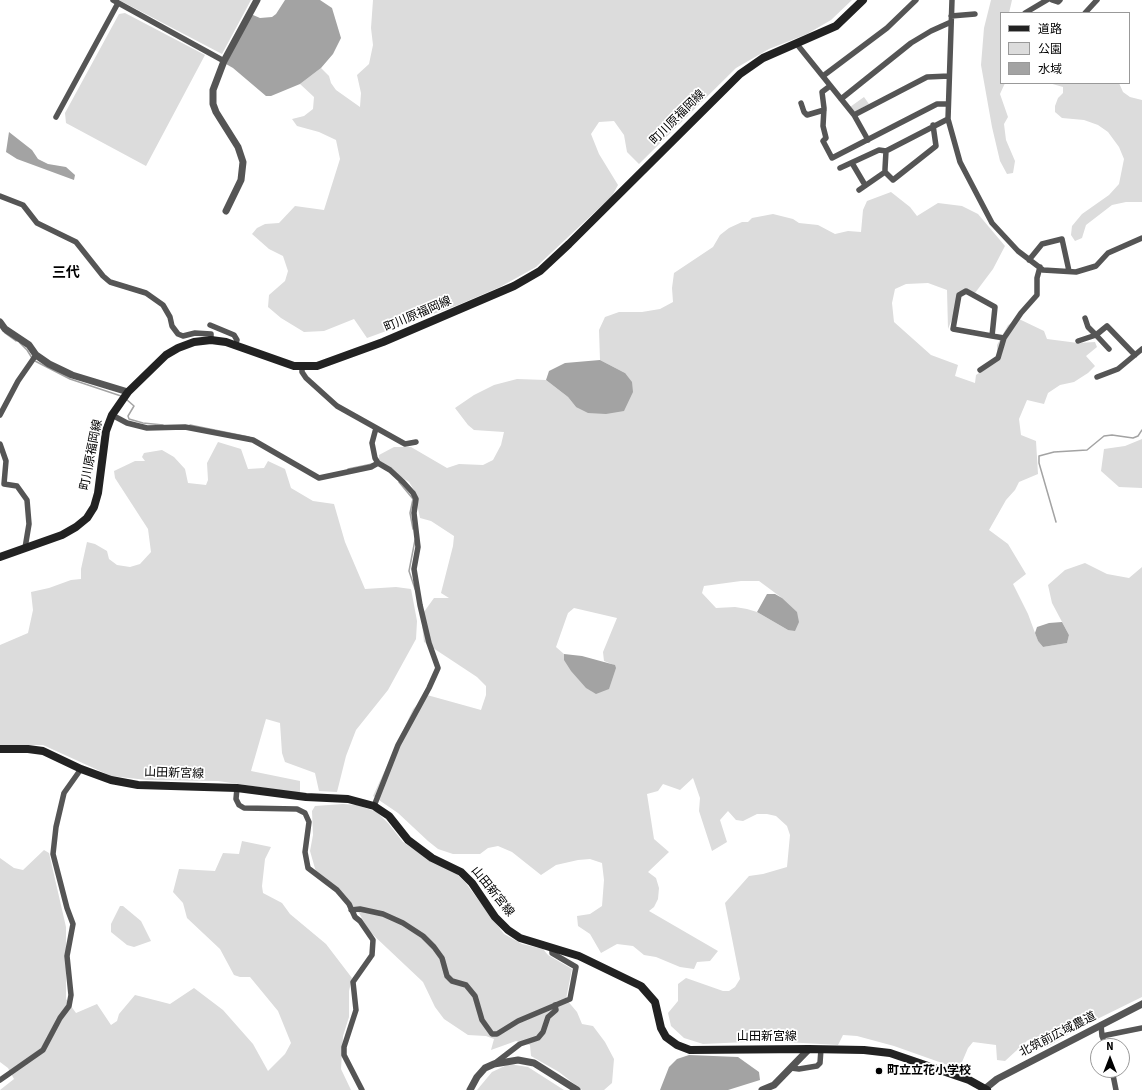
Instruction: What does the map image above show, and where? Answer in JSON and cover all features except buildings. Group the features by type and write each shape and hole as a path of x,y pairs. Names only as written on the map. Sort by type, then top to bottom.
{"main road":[{"name":"町川原福岡線","path":"0,557 62,535 76,527 87,518 94,507 98,493 106,431 112,415 128,392 166,355 183,346 211,337 277,361 302,367 328,363 383,342 514,286 540,271 618,196 740,74 763,58 836,26 863,0"},
{"name":"山田新宮線","path":"0,750 28,749 44,751 81,769 111,780 138,785 237,788 306,797 348,799 374,806 389,816 408,840 432,858 461,872 508,930 520,938 579,956 641,986 655,1002 661,1028 666,1037 676,1045 690,1050 821,1049 864,1050 890,1053 969,1080 987,1089"}],"street":[{"path":"226,211 241,180 243,166 238,147 216,112 213,104 214,84 224,61 257,0"},
{"path":"823,76 887,28 916,0"},
{"path":"952,0 948,118 960,162 992,223 1029,260 1044,270 1076,272 1096,266 1108,254 1142,238"},
{"path":"1027,12 1046,0"},
{"path":"1052,0 1058,2 1060,0"},
{"path":"1087,12 1097,0"},
{"path":"56,117 115,2 224,61"},
{"path":"951,16 974,14"},
{"path":"841,99 911,43 930,31 951,22"},
{"path":"796,43 854,115 868,140"},
{"path":"854,115 927,77 949,76"},
{"path":"830,86 822,92 824,110 823,126 826,138 823,140 832,158 937,104 948,104"},
{"path":"801,103 804,112 807,114 824,110"},
{"path":"840,168 879,150 886,151 948,118"},
{"path":"886,151 886,172 893,180 936,146 933,125"},
{"path":"852,163 865,185"},
{"path":"859,190 886,172"},
{"path":"0,196 23,205 37,222 76,242 103,276 110,282 122,287 146,293 163,305 170,317 172,326 181,336 183,346"},
{"path":"1029,260 1042,244 1062,239 1069,271"},
{"path":"980,370 998,358 1004,338 1021,314 1038,295 1037,278 1040,267"},
{"path":"992,336 995,307 966,291 961,292 959,295 953,329 992,336 1004,338"},
{"path":"1085,318 1088,327 1109,349"},
{"path":"0,322 5,329 29,346 36,355 50,364 72,375 128,392"},
{"path":"210,326 234,336 237,340 235,346"},
{"path":"1078,341 1096,334 1107,326 1135,355"},
{"path":"181,336 195,333 211,337 221,330"},
{"path":"1097,377 1118,369 1142,349"},
{"path":"0,413 18,381 36,355"},
{"path":"302,367 302,372 306,378 337,406 405,444 416,442"},
{"path":"112,415 126,423 147,428 185,427 253,440 319,478 378,463"},
{"path":"374,806 398,745 430,688 438,668 429,643 420,606 414,569 418,542 414,513 416,498 413,493 390,470 378,463 375,458 373,448 376,428"},
{"path":"0,444 6,461 4,484 17,486 27,500 29,524 25,548"},
{"path":"0,1080 43,1050 60,1018 69,1006 71,995 68,956 74,924 67,908 53,854 56,826 64,793 81,769"},
{"path":"237,788 236,799 239,805 244,808 297,809 305,813 308,822 305,852 308,868 337,890 349,904 351,910 373,940 372,955 353,982 356,1010 344,1047 344,1055 362,1090"},
{"path":"351,910 383,914 403,923 422,936 434,947 442,958 447,976 452,982 466,985 474,996 482,1020 492,1034 497,1034 518,1022 555,1005 568,1002 570,999 576,967 552,953 552,948"},
{"name":"北筑前広域農道","path":"987,1089 997,1079 1142,1004"},
{"path":"470,1090 477,1077 485,1068 494,1064 520,1044 538,1038 543,1032 548,1017 556,1010 555,1005"},
{"path":"1101,1025 1102,1036 1142,1028"},
{"path":"762,1090 774,1084 810,1049"},
{"path":"791,1068 799,1069 818,1066 820,1063 821,1049"},
{"path":"494,1064 518,1060 534,1063 576,1090"},
{"path":"1114,1078 1116,1090"}],"green space":[{"path":"119,0 251,0 222,54"},
{"path":"373,0 852,0 831,20 807,34 769,49 736,68 639,164 627,152 624,135 614,121 599,122 591,134 599,154 618,185 612,196 536,267 500,287 458,305 367,338 354,319 324,331 304,332 281,318 268,307 269,295 285,281 288,271 283,256 269,249 252,234 257,228 265,224 279,223 295,206 324,210 340,159 336,140 319,132 297,126 292,119 304,116 313,109 314,97 300,84 321,68 329,76 331,83 336,90 360,107 361,93 357,75 369,64 373,45 371,28"},
{"path":"991,0 1012,0 1009,12 1000,12 1000,84 1005,84 1000,94 1008,117 1004,124 1006,140 1015,161 1013,173 1007,174 1000,161 992,127 981,65 984,28"},
{"path":"125,13 205,55 146,166 66,123 65,113 119,14"},
{"path":"1052,84 1119,84 1123,92 1130,97 1142,100 1142,202 1126,202 1112,205 1086,225 1082,238 1075,241 1071,235 1072,226 1082,214 1109,195 1119,184 1124,159 1119,147 1108,132 1098,125 1084,120 1062,118 1055,112 1055,106 1058,98 1063,93 1063,87"},
{"path":"864,97 869,104 855,112 850,107"},
{"path":"891,192 910,207 917,216 938,203 962,206 978,214 1005,246 993,269 975,293 964,290 958,292 954,314 948,329 947,290 928,283 906,284 895,289 892,303 894,322 931,355 958,365 955,376 975,383 976,375 988,367 997,355 997,345 1008,325 1019,319 1044,331 1047,339 1078,343 1095,342 1097,347 1086,356 1095,366 1088,373 1074,382 1060,385 1048,393 1044,404 1027,400 1019,419 1021,435 1036,441 1038,474 1019,482 1015,490 1006,500 989,530 1008,544 1026,574 1013,584 1028,614 1038,641 1043,647 1067,643 1069,635 1052,603 1048,585 1065,570 1085,563 1107,574 1129,578 1142,567 1142,997 1081,1027 1047,1047 1028,1040 1005,1061 997,1060 996,1045 973,1042 968,1048 959,1069 894,1046 857,1036 843,1035 838,1045 768,1041 703,1044 684,1038 671,1026 668,1013 678,1001 678,984 686,978 723,991 729,991 735,987 740,979 725,903 749,876 763,874 787,867 790,835 787,826 776,816 757,814 743,821 736,820 728,811 720,820 727,842 712,851 699,811 700,798 693,778 680,790 663,784 658,791 647,794 654,839 669,852 648,872 656,878 659,888 658,899 654,907 649,911 718,951 710,961 697,962 694,969 680,967 656,957 644,955 633,946 617,944 601,953 590,934 578,926 577,916 590,914 602,906 604,880 602,863 590,859 578,860 556,865 541,875 512,852 498,846 488,848 480,854 453,854 438,849 398,813 373,796 413,709 427,695 481,710 486,695 486,686 477,677 424,642 421,616 434,598 449,598 441,593 453,546 454,536 431,521 420,518 414,490 409,482 379,462 379,455 394,447 411,447 447,468 459,464 483,465 493,460 501,445 504,432 474,430 468,425 455,408 474,395 494,385 517,379 546,380 568,397 576,407 625,373 600,360 599,330 605,317 619,312 642,312 660,309 673,302 672,288 674,273 713,247 720,235 729,228 742,222 748,222 752,218 773,214 793,219 799,223 818,225 835,234 848,231 861,232 863,210 867,201","holes":["741,581 759,581 782,598 788,630 757,612 735,607 716,608 702,593 704,586","574,608 617,618 603,652 604,661 614,665 564,660 564,654 556,647 568,613"]},
{"path":"1142,439 1142,488 1119,487 1101,471 1104,449 1125,446"},
{"path":"218,442 241,449 248,469 264,468 268,461 285,469 291,488 313,501 334,504 345,542 365,589 396,587 411,589 417,621 416,639 388,690 356,730 346,756 337,792 319,791 315,773 285,762 282,753 280,723 266,719 251,771 300,781 300,793 218,781 147,780 111,776 43,745 0,745 0,645 28,633 33,610 31,592 49,588 71,580 81,579 81,569 87,542 95,544 107,551 109,559 117,565 130,567 140,564 151,552 148,529 115,478 114,471 135,461 145,461 142,457 144,453 162,450 174,457 185,469 188,483 206,485 208,480 207,463"},
{"path":"343,804 357,805 377,812 403,842 425,857 455,872 465,882 504,934 522,944 543,949 548,955 572,969 566,999 577,1012 582,1024 593,1026 605,1042 614,1059 612,1083 604,1090 582,1090 559,1072 531,1056 530,1045 516,1041 491,1050 494,1039 486,1036 468,1035 444,1019 435,1007 423,982 370,932 359,913 337,887 316,872 310,851 313,835 312,811 315,806"},
{"path":"242,841 271,847 265,859 262,886 263,893 282,903 290,914 326,944 352,978 349,991 349,1017 343,1036 341,1069 351,1090 0,1090 14,1079 8,1068 0,1062 0,858 14,868 23,870 44,850 49,853 66,927 66,999 76,1013 97,1004 111,1025 117,1021 119,1014 135,995 170,1004 194,988 223,1010 253,1044 268,1071 285,1054 291,1043 278,1011 250,977 240,977 234,975 220,949 187,918 183,903 173,892 179,869 215,871 223,853 239,854"},
{"path":"120,906 123,906 141,921 151,941 134,947 127,945 111,932 111,924"},
{"path":"509,1064 528,1067 564,1090 477,1090 492,1072"}],"water":[{"path":"285,0 320,0 332,8 341,38 333,54 321,68 300,84 271,96 266,96 233,68 226,64 252,12 253,15 260,18 272,17 276,14"},
{"path":"9,132 32,150 38,159 48,164 66,167 75,175 74,180 17,159 6,152"},
{"path":"600,360 625,373 632,382 633,392 624,411 606,414 588,413 576,407 568,397 546,380 549,371 565,363"},
{"path":"767,594 775,594 782,598 797,612 799,622 795,631 788,630 757,612"},
{"path":"1062,622 1069,635 1067,643 1043,647 1038,641 1035,633 1037,627 1049,623"},
{"path":"564,654 582,656 615,665 616,668 609,689 596,694 586,688 571,671 564,660"},
{"path":"689,1055 738,1057 759,1072 760,1080 728,1090 660,1090 669,1067 677,1059"}],"waterway":[{"path":"5,333 16,341"},
{"path":"20,343 32,358"},
{"path":"35,361 70,379 121,396"},
{"path":"126,399 134,406 128,416 129,419 143,423 163,425"},
{"path":"190,425 249,437"},
{"path":"1056,522 1039,463 1039,456 1054,452 1087,450 1104,436 1112,435 1133,438 1138,436 1142,430"},
{"path":"348,469 372,464"},
{"path":"399,482 413,499 410,513 413,529"},
{"path":"415,540 409,571 415,589"}],"place":[{"name":"町立立花小学校","path":"879,1071"}],"district":[{"name":"三代","path":"66,274"}]}
